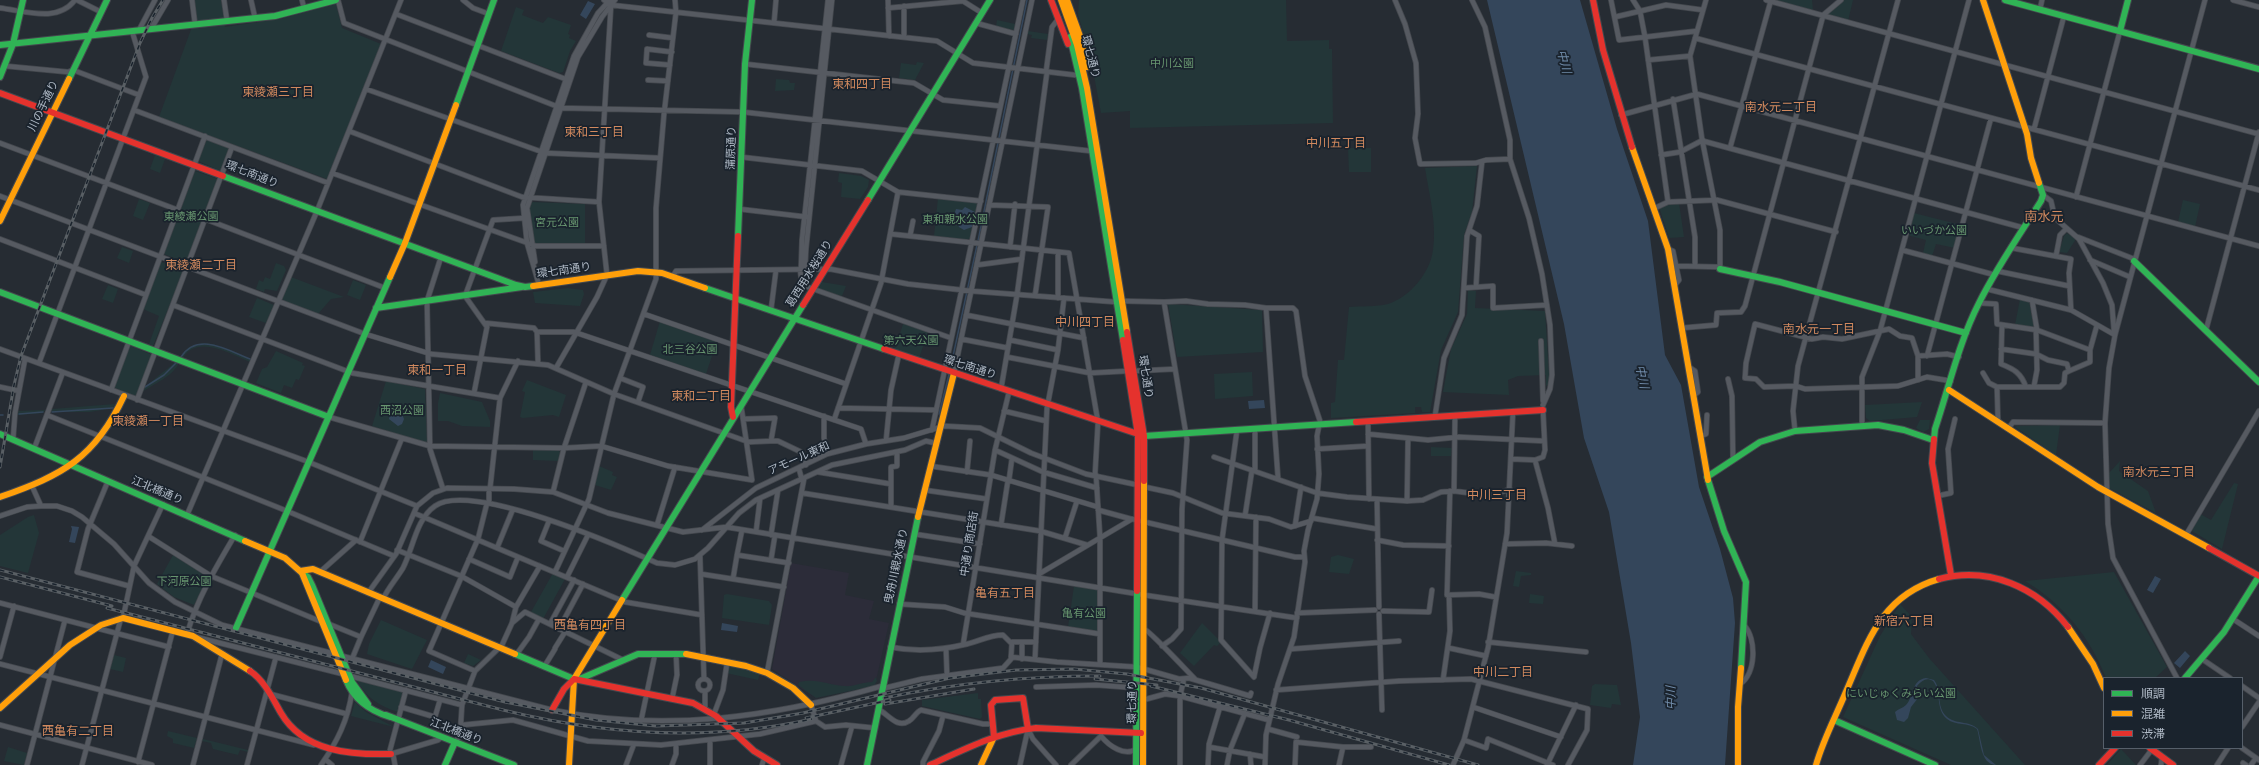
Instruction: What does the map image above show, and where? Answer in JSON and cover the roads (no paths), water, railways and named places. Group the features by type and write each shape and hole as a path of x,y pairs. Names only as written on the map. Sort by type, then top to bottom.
{"street":[{"path":"0,77 13,44 23,0"},
{"path":"0,8 58,13 66,10 76,0 86,2 101,12"},
{"name":"川の手通り","path":"0,221 107,0"},
{"path":"139,30 155,0"},
{"path":"151,29 168,0"},
{"path":"192,0 195,24"},
{"path":"224,0 226,21"},
{"path":"251,0 255,18"},
{"path":"302,0 304,8"},
{"path":"0,45 255,18 337,0 344,23 559,107 743,112 1091,151"},
{"path":"187,515 317,210 402,0"},
{"path":"463,0 473,8 489,14"},
{"path":"236,628 405,243 494,0"},
{"path":"539,285 523,209 528,199 568,80 574,56 598,13 608,2 615,0"},
{"path":"555,572 587,504 614,394 656,279 656,216 664,110 676,12 675,0"},
{"name":"蒲原通り","path":"733,417 731,410 745,64 752,0"},
{"path":"774,22 776,0"},
{"path":"828,0 823,73 807,217 802,285 812,290 952,338"},
{"path":"827,29 832,0"},
{"path":"888,0 889,36"},
{"path":"888,8 915,3 963,0 982,13"},
{"name":"葛西用水桜通り","path":"552,710 568,684 574,679 733,417 990,0"},
{"path":"932,430 1023,0"},
{"path":"954,373 1032,0"},
{"path":"1051,0 1059,18 1075,74 1080,102 1091,127"},
{"name":"環七通り","path":"1056,0 1073,46 1084,88"},
{"name":"環七通り","path":"1061,0 1077,45 1141,436 1145,487 1144,670 1143,700 1140,733 1136,749 1136,765"},
{"path":"1067,0 1086,58 1094,100 1091,127"},
{"path":"1070,7 1072,0"},
{"path":"1395,0 1405,24 1416,63 1418,114 1414,138 1420,164 1510,160"},
{"path":"1472,0 1482,20 1488,41 1510,140 1510,160 1529,218 1547,305 1550,325 1552,383 1543,405 1542,341"},
{"path":"1593,0 1603,50 1621,115 1655,208 1668,249 1708,477 1724,531 1746,582 1737,720 1738,765"},
{"path":"1611,0 1616,17 1619,40 1697,31"},
{"path":"1633,0 1640,12 1645,38 1668,202"},
{"path":"1706,0 1690,56 1703,140 1720,230 1720,268"},
{"path":"1730,148 1769,0 1955,52 2259,133 2206,330"},
{"path":"1681,328 1716,325 1717,313 1741,312 1745,306 1823,16 1840,0"},
{"path":"1795,431 1793,411 1798,366 1807,339 1898,0"},
{"path":"1862,425 1862,385 1865,366 1880,331 1886,311 1969,0"},
{"path":"1983,0 2025,127 2040,187 2043,194 2051,201 2055,218 2079,239 2103,283 2112,305 2115,335"},
{"path":"2005,0 2259,69"},
{"path":"2040,9 2042,0"},
{"path":"2076,196 2128,0"},
{"path":"2176,677 2113,558 2107,492 2105,423 2109,368 2115,335 2205,0"},
{"path":"2233,0 2259,7"},
{"path":"608,2 676,12 937,41 973,63 1075,74"},
{"path":"556,368 577,333 607,276 599,202 605,109 608,2"},
{"path":"1616,17 1673,4 1703,10"},
{"path":"904,6 904,37"},
{"path":"396,14 568,80"},
{"path":"2034,129 2064,16"},
{"path":"1001,389 1013,324 1024,248 1052,26 1059,18"},
{"path":"976,23 1016,34"},
{"path":"39,363 146,77 132,31"},
{"path":"648,35 673,38"},
{"path":"1695,38 2259,190"},
{"path":"670,66 646,63 647,49 672,52"},
{"path":"1648,60 1690,56"},
{"path":"745,64 914,83 942,100 1000,106"},
{"path":"5,66 68,72 73,70 139,95"},
{"path":"648,80 668,81"},
{"path":"366,89 543,152 660,158"},
{"name":"環七南通り","path":"0,93 123,137 475,270 525,287 638,271 656,272 673,276 1141,436"},
{"path":"1621,115 1697,94 2259,246"},
{"path":"1673,100 1696,248 1695,266"},
{"path":"134,110 328,183"},
{"path":"1927,356 1991,118"},
{"name":"環七通り","path":"1091,127 1091,151 1119,301"},
{"path":"349,131 528,199 599,202"},
{"path":"111,390 128,340 206,136"},
{"path":"1661,155 1680,152 1703,140 2024,228"},
{"path":"0,143 178,210"},
{"path":"137,400 232,146"},
{"path":"741,157 862,171 898,192 981,201"},
{"path":"1435,416 1444,358 1462,315 1469,230 1477,206 1482,162"},
{"path":"332,173 530,244 604,246"},
{"path":"834,420 882,279 898,192"},
{"path":"1951,576 1932,462 1933,440 1966,333 1979,303 2041,201 2043,194"},
{"path":"0,196 187,268 365,334 428,354 538,363 556,368 614,394 746,441 778,441 801,452 806,465"},
{"path":"1655,208 1668,202 1715,200 1836,232"},
{"path":"989,205 1016,204 1048,207 1035,296"},
{"path":"1010,247 1016,204"},
{"path":"739,209 807,217"},
{"path":"465,296 495,219 526,218"},
{"path":"205,219 385,288"},
{"path":"910,236 914,221"},
{"path":"2056,256 2060,235 2066,229"},
{"path":"1469,230 1479,236 1476,287"},
{"path":"891,234 1069,253 1098,422 1096,475 1100,537 1100,664"},
{"path":"2074,235 2134,260 2259,382"},
{"path":"0,239 146,295"},
{"path":"2012,248 2071,259 2069,286 2071,310"},
{"path":"1668,249 1673,251 1679,280 1674,286"},
{"path":"1902,250 1996,273 2069,286"},
{"path":"1058,252 1058,298"},
{"path":"441,257 427,301 430,446 443,490"},
{"path":"977,265 1022,259"},
{"path":"2090,260 2130,276"},
{"path":"1676,266 1720,268 1966,333"},
{"path":"673,276 678,271 691,270 737,271 825,269 842,270 882,279 971,292 1077,299 1293,308 1296,311 1305,376 1320,424 1317,449 1319,474 1317,493 1304,558 1297,616 1291,649 1276,690 1268,729 1265,765"},
{"path":"771,310 776,270"},
{"path":"1464,288 1493,286 1493,308 1547,305"},
{"path":"376,308 525,287"},
{"path":"1987,289 2071,310 2115,335"},
{"path":"0,292 329,417 430,446 564,448 601,446 675,467 752,480"},
{"path":"465,296 486,323 474,393"},
{"path":"1035,659 1047,405 1058,350 1064,298"},
{"path":"2032,300 2036,330 2034,386"},
{"path":"1162,646 1172,639 1181,629 1182,531 1186,433 1164,302"},
{"path":"1979,303 1996,304 1997,324 2036,330 2090,350"},
{"path":"173,305 348,372 500,398"},
{"path":"1266,308 1278,478"},
{"path":"644,314 846,384"},
{"path":"966,315 1084,338"},
{"path":"486,323 534,328 537,332 538,363"},
{"path":"1918,380 1918,356 1912,338 1898,335 1889,329 1842,339 1807,339 1755,324 1745,378 1756,379 1764,387 1796,386 1805,389 1825,389 1862,385 1898,386 1918,380 1927,377 1951,381"},
{"path":"2002,325 2001,364 2012,368 2022,376 2026,387"},
{"path":"1983,373 1989,382 1997,387 2063,386 2065,373 2090,362 2090,350 2097,325"},
{"path":"537,332 577,333 824,416 861,429 866,444"},
{"path":"961,339 1008,348"},
{"path":"1010,340 1058,350"},
{"path":"0,349 124,396 309,462 417,506"},
{"path":"2002,349 2036,354 2048,360 2067,364 2069,371"},
{"path":"886,441 889,410 899,354"},
{"path":"1918,356 1946,354 1959,357"},
{"path":"1006,357 1090,373 1175,369"},
{"path":"13,440 19,391 25,359"},
{"path":"475,670 429,651 478,539 488,503 500,398 518,361"},
{"path":"34,449 63,372"},
{"name":"曳舟川親水通り","path":"867,765 875,728 881,688 914,534 935,443 954,373"},
{"path":"620,378 643,387 638,402"},
{"path":"1728,378 1732,396 1733,460"},
{"path":"553,492 564,448 586,382"},
{"path":"0,387 19,391"},
{"path":"1997,387 1998,422"},
{"path":"1949,390 2107,492 2259,576 2233,619 2186,677"},
{"name":"中通り商店街","path":"963,645 990,475 1009,392"},
{"path":"0,497 32,486 71,465 102,437 114,419 124,396"},
{"path":"741,406 752,480 756,488"},
{"path":"838,408 936,410"},
{"path":"1141,436 1455,414 1543,410 1544,454 1540,459 1535,460 1511,459"},
{"path":"1004,411 1046,421"},
{"path":"1453,765 1464,740 1486,656 1505,544 1510,489 1513,411"},
{"path":"2186,535 2259,411"},
{"path":"1443,680 1448,648 1450,619 1449,595 1447,595 1455,414"},
{"path":"47,415 287,511 394,556"},
{"path":"824,416 826,454"},
{"path":"1701,436 1706,434 1707,416"},
{"path":"743,419 775,418 771,441"},
{"path":"1937,496 1951,493 1948,449 1955,419"},
{"path":"1368,421 1369,500"},
{"path":"2008,429 2014,422 2105,423"},
{"name":"アモール東和","path":"702,530 756,488 799,469 826,454 953,425 980,428 998,436 1010,444 1086,474 1138,485"},
{"path":"1708,477 1760,442 1795,431 1862,425 1894,427 1933,440"},
{"path":"1245,516 1253,470 1256,429"},
{"path":"1237,430 1222,540 1221,640 1254,677 1260,648 1270,613"},
{"name":"江北橋通り","path":"0,434 270,550 285,558 308,577 355,688 365,701 390,717"},
{"path":"1368,434 1428,440 1455,438 1544,441"},
{"name":"環七通り","path":"1141,436 1135,519 1137,594 1136,688 1143,765"},
{"path":"320,572 358,541 381,491 402,438"},
{"path":"1407,501 1408,438"},
{"path":"967,472 970,440"},
{"path":"352,659 361,637 382,598 409,554 425,517 435,506 449,500 488,503 513,508 669,565 685,563 700,556 739,513 760,498 803,480 832,465 897,452 926,441 935,443"},
{"path":"1317,449 1368,446"},
{"path":"995,448 1012,458 1043,472 1097,488"},
{"path":"891,507 891,467 897,466 897,452"},
{"path":"1214,457 1278,478 1317,493 1369,500 1423,500 1441,492 1452,491 1485,495 1496,494 1510,489"},
{"path":"1000,525 1012,458"},
{"path":"1535,460 1548,508 1555,544"},
{"path":"930,466 990,475 1145,523 1304,558"},
{"path":"657,525 675,467"},
{"path":"767,673 802,493 803,480 799,469"},
{"path":"818,472 891,484"},
{"path":"108,481 90,524 77,572 129,586"},
{"path":"32,486 41,506"},
{"path":"1145,487 1173,493 1208,509 1269,519 1291,527 1312,520 1377,529"},
{"path":"1295,526 1301,487"},
{"path":"368,592 398,550 417,506 433,492 459,488 514,489 553,492 608,513 683,532 726,527 976,568 1039,576 1137,594 1297,616 1379,610 1429,612 1432,590"},
{"path":"771,560 778,490"},
{"path":"924,490 987,499"},
{"path":"802,493 1040,531 1087,546"},
{"path":"756,532 760,498"},
{"path":"1377,500 1382,710"},
{"path":"1065,538 1077,501"},
{"path":"82,765 122,618 134,566 163,504"},
{"path":"0,516 27,507 41,506 64,508 77,514 114,544 160,593 222,625 335,654"},
{"path":"497,548 513,508"},
{"path":"414,513 621,600 702,615"},
{"path":"1255,611 1256,517"},
{"path":"1039,576 1100,537 1135,519"},
{"path":"549,521 541,541 564,551"},
{"path":"733,579 742,530"},
{"path":"914,534 980,544"},
{"path":"190,635 195,611 211,576 235,535"},
{"path":"567,577 588,535"},
{"path":"148,536 211,576 322,622"},
{"path":"1377,540 1403,545 1449,546"},
{"path":"1505,544 1555,544 1572,546"},
{"path":"398,550 461,576 516,607"},
{"path":"737,555 789,563"},
{"path":"700,556 704,679 698,685 700,690 705,692"},
{"path":"469,559 510,577 518,557"},
{"path":"445,765 460,736 462,725 462,705 467,688 475,670 499,648 512,623 516,607 540,566"},
{"path":"301,572 313,569 574,679 705,707 763,762 777,765"},
{"name":"江北橋通り","path":"301,572 343,674 352,692 372,711 456,742 501,763 514,765"},
{"path":"701,574 784,587"},
{"path":"1816,765 1872,634 1888,610 1922,585 1951,576 1978,574 1992,576 2017,584 2032,593 2076,635 2092,660 2103,686"},
{"path":"550,624 574,580"},
{"path":"559,628 583,584"},
{"path":"1449,595 1478,594 1495,597"},
{"path":"0,603 169,647"},
{"path":"899,604 945,607 968,613 1100,634"},
{"path":"0,657 14,606"},
{"path":"512,623 525,612 623,660"},
{"path":"0,708 56,656 96,628 122,618 343,674"},
{"path":"516,655 529,637 539,619"},
{"path":"2233,619 2259,636"},
{"path":"27,765 65,620"},
{"path":"329,624 361,637"},
{"path":"1740,684 1746,680 1753,657 1750,636 1744,625"},
{"path":"1144,629 1149,631 1196,680"},
{"path":"138,762 173,630"},
{"path":"544,667 565,632"},
{"path":"190,635 257,675 292,729 319,746"},
{"path":"342,656 552,710 571,714 641,721 717,717 811,705 881,688 947,675 1002,668 1012,658 1011,643 1003,635 994,635 946,649 890,647"},
{"path":"1291,649 1399,641"},
{"path":"1022,642 1022,659"},
{"path":"1011,643 1036,642"},
{"path":"1488,642 1586,652"},
{"path":"1448,648 1486,656"},
{"path":"946,649 947,675"},
{"path":"193,765 222,654"},
{"path":"574,679 582,678 638,654 691,654 746,666 767,673 793,688 811,705 816,722 824,727 852,726 875,728"},
{"path":"641,721 655,654"},
{"path":"672,699 677,675 676,654"},
{"path":"248,765 276,657"},
{"path":"1012,658 1137,667 1184,679 1196,680 1250,696 1251,693"},
{"path":"2202,659 2229,677"},
{"path":"717,717 727,663"},
{"path":"0,664 256,731 365,756 392,754 438,740 442,737"},
{"path":"350,676 462,705"},
{"path":"569,765 574,679"},
{"path":"704,679 707,680 710,685 708,690 705,692 705,707"},
{"path":"1180,765 1180,696 1184,679"},
{"path":"1276,690 1471,679 1576,705 1588,709 1587,730 1568,765"},
{"path":"1036,687 1089,685 1136,688"},
{"path":"2243,687 2259,698"},
{"path":"395,765 390,750 406,690"},
{"path":"268,692 348,714"},
{"path":"321,765 332,749 348,714 352,692"},
{"path":"1143,700 1165,694 1180,696 1270,720"},
{"path":"981,765 994,737 992,701 1020,697 1025,702 1028,728 1033,739 1056,765"},
{"path":"401,707 436,716 440,700"},
{"path":"2243,726 2259,702"},
{"path":"1464,740 1486,748 1488,740 1549,764 1576,705"},
{"path":"1208,765 1209,747 1220,707"},
{"path":"1473,707 1562,737"},
{"path":"878,709 893,721 900,723 909,721 919,710 983,724 993,724"},
{"path":"1227,765 1230,750 1245,714"},
{"path":"923,765 923,762 939,732 943,716"},
{"path":"462,725 513,720 570,736 604,743 676,745 782,731 816,722"},
{"path":"1834,720 1933,765"},
{"path":"0,726 152,765"},
{"path":"841,765 852,726"},
{"path":"930,765 994,737 1010,731 1028,728 1101,734 1140,733"},
{"path":"1020,765 1028,728"},
{"path":"1268,729 1296,738 1343,747 1371,747"},
{"path":"1101,734 1123,752 1132,752 1136,749"},
{"path":"1071,765 1101,734"},
{"path":"1295,765 1296,738"},
{"path":"710,741 710,765"},
{"path":"626,765 634,744"},
{"path":"672,765 676,754 676,745"},
{"path":"1209,747 1265,757"},
{"path":"1340,765 1343,747"},
{"path":"2099,765 2114,749"},
{"path":"2140,765 2151,749"},
{"path":"2153,749 2173,765"},
{"path":"2217,765 2227,749"},
{"path":"2243,749 2258,758 2251,765"},
{"path":"1250,754 1251,765"},
{"path":"2161,765 2162,757"},
{"path":"325,759 332,765"}],"water":[{"name":"中川","path":"1487,0 1580,0 1617,129 1648,221 1665,355 1681,385 1699,487 1720,549 1733,598 1735,623 1725,765 1633,765 1640,717 1631,643 1609,512 1584,438 1564,324"},
{"path":"588,1 595,4 586,19 580,15"},
{"path":"965,207 975,212 972,227 964,230 959,227 954,215 956,209 962,210"},
{"path":"1264,400 1265,408 1249,409 1248,401"},
{"path":"392,406 400,409 404,419 402,424 398,426 389,419"},
{"path":"71,526 79,527 75,543 69,542 72,529"},
{"path":"2155,576 2161,579 2153,593 2147,590"},
{"path":"722,623 738,626 737,632 721,630"},
{"path":"2185,651 2190,656 2180,668 2174,663"},
{"path":"431,660 446,667 443,674 428,667"},
{"path":"1926,678 1934,680 1938,688 1941,708 1946,716 1954,721 1970,724 1978,729 1984,755 1996,765 1987,761 1984,756 1977,729 1970,725 1954,723 1943,715 1941,710 1936,685 1931,680 1924,680 1917,686 1918,698 1911,707 1908,718 1904,722 1897,720 1895,712 1909,702 1915,685 1921,679"}],"waterway":[{"path":"978,241 1027,0"},
{"path":"950,370 977,245"},
{"path":"181,357 188,349 196,345 205,344 214,345 250,359"},
{"path":"145,387 164,375 176,363"},
{"path":"939,414 949,374"},
{"path":"52,412 113,408"},
{"path":"19,414 43,412"}],"railway":[{"path":"0,467 14,385 21,356 140,43 152,18 163,0"},
{"path":"0,570 505,702 596,720 656,726 744,723 803,713 950,678 1016,670 1074,669 1127,674 1201,688 1478,765"},
{"path":"0,577 112,606"},
{"path":"107,608 541,719 618,730 696,733 735,731 812,719"},
{"path":"884,698 937,688 991,681 1045,677 1100,676"},
{"path":"1095,679 1157,685"},
{"path":"1151,686 1289,720 1449,765"},
{"path":"885,704 974,689"},
{"path":"806,718 890,700"}],"district":[{"name":"東和四丁目","path":"862,85"},
{"name":"東綾瀬三丁目","path":"278,93"},
{"name":"南水元二丁目","path":"1781,108"},
{"name":"東和三丁目","path":"594,133"},
{"name":"中川五丁目","path":"1336,144"},
{"name":"南水元","path":"2044,218"},
{"name":"東綾瀬二丁目","path":"201,266"},
{"name":"中川四丁目","path":"1085,323"},
{"name":"南水元一丁目","path":"1819,330"},
{"name":"東和一丁目","path":"437,371"},
{"name":"東和二丁目","path":"701,397"},
{"name":"東綾瀬一丁目","path":"148,422"},
{"name":"南水元三丁目","path":"2159,473"},
{"name":"中川三丁目","path":"1497,496"},
{"name":"亀有五丁目","path":"1005,594"},
{"name":"新宿六丁目","path":"1904,622"},
{"name":"西亀有四丁目","path":"590,626"},
{"name":"中川二丁目","path":"1503,673"},
{"name":"西亀有二丁目","path":"78,732"}],"park label":[{"name":"中川公園","path":"1172,64"},
{"name":"東綾瀬公園","path":"191,217"},
{"name":"東和親水公園","path":"955,220"},
{"name":"宮元公園","path":"557,223"},
{"name":"いいづか公園","path":"1934,231"},
{"name":"第六天公園","path":"911,341"},
{"name":"北三谷公園","path":"690,350"},
{"name":"西沼公園","path":"402,411"},
{"name":"下河原公園","path":"184,582"},
{"name":"亀有公園","path":"1084,614"},
{"name":"にいじゅくみらい公園","path":"1901,694"}]}
